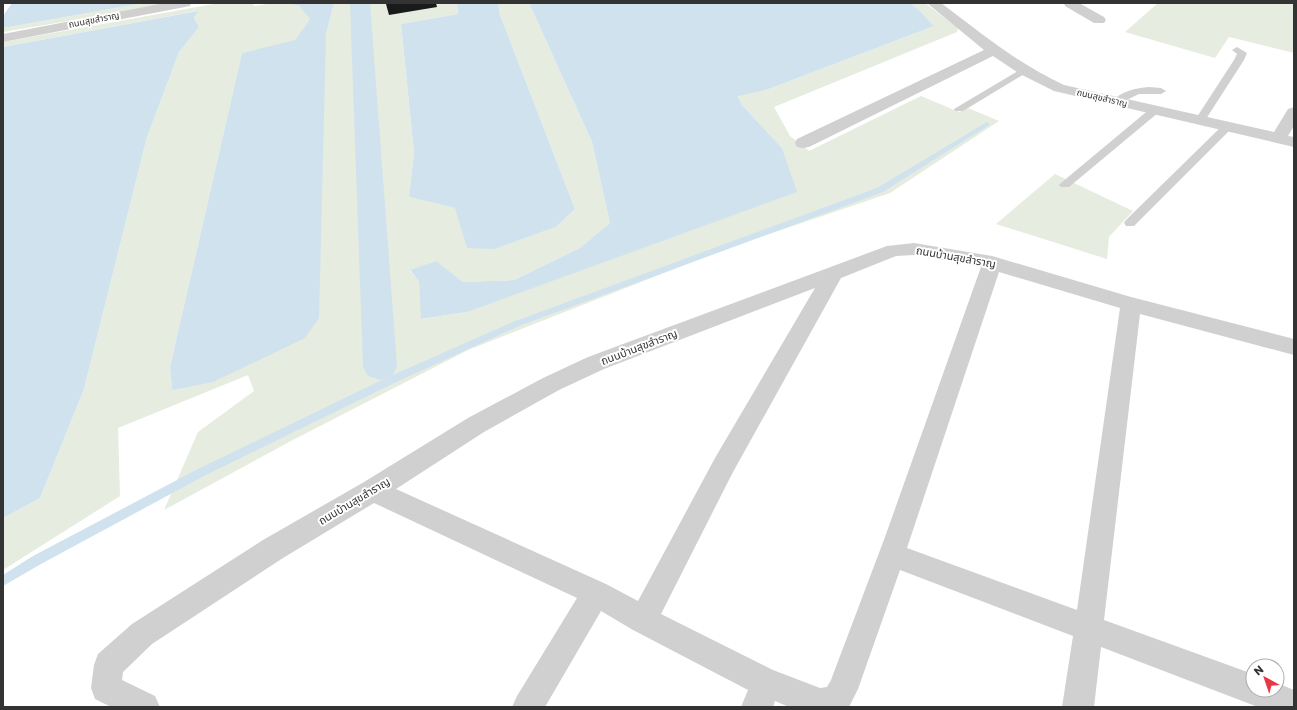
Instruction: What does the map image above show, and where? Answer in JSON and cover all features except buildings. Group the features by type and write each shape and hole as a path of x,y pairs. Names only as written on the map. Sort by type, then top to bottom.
{"street":[{"name":"ถนนสุขสำราญ","path":"3,38 185,3"},
{"name":"ถนนสุขสำราญ","path":"933,3 1023,71 1059,88 1286,140"},
{"path":"1070,3 1099,20"},
{"path":"803,143 995,50"},
{"path":"1286,140 1294,112"},
{"name":"ถนนบ้านสุขสำราญ","path":"144,707 106,688 109,665 142,634 273,549 373,490 476,425 551,384 603,361 894,250 906,248 992,263 1131,304 1294,347"},
{"path":"373,490 596,593 643,620 761,695 820,703 835,702 843,688 892,555 992,263"},
{"path":"643,620 724,465 834,272"},
{"path":"1078,707 1131,304"},
{"path":"892,555 1245,687"},
{"path":"528,707 596,593"},
{"path":"1275,698 1294,705"}],"lane":[{"path":"1200,120 1239,60 1242,54 1237,50"},
{"path":"959,109 1023,71"},
{"path":"1118,101 1128,93 1138,90 1161,91"},
{"path":"1065,185 1155,110"},
{"path":"1130,223 1228,126"}],"shaded area":[{"path":"144,3 175,3 3,32 3,28"},
{"path":"219,3 251,3 255,6 278,3 290,4 301,8 310,19 295,41 242,53 170,367 172,389 326,34 334,3 457,3 458,14 401,24 414,153 409,197 456,208 495,249 556,227 575,209 500,15 498,3 529,3 592,142 610,223 580,248 514,280 463,282 435,261 410,271 419,280 422,319 467,312 782,148 742,105 738,95 766,90 934,26 910,3 925,3 958,28 957,32 774,107 790,136 809,151 921,96 959,112 968,108 999,121 890,193 725,249 468,350 289,442 164,510 198,432 254,391 248,375 118,428 120,496 3,570 3,518 40,498 84,389 147,137 179,52 199,27 194,16 197,11 3,47 3,42"},
{"path":"1158,3 1294,3 1294,53 1229,37 1215,58 1125,32"},
{"path":"1055,174 1133,211 1109,237 1107,259 996,224"}],"water":[{"path":"12,3 144,3 3,28 3,16"},
{"path":"288,3 334,3 326,34 319,318 305,338 213,382 172,390 170,367 242,53 295,40 310,19 299,6"},
{"path":"457,3 498,3 500,15 575,209 556,227 495,249 467,248 455,208 409,197 414,153 401,24 458,14"},
{"path":"529,3 910,3 934,26 766,90 738,96 742,105 782,148 797,192 467,312 421,319 419,281 410,270 436,261 463,282 514,280 580,248 610,223 592,142"},
{"path":"198,11 194,17 199,27 179,52 147,137 84,389 40,498 3,518 3,47"}],"waterway":[{"path":"360,3 380,367"},
{"path":"3,581 37,560 200,473 389,381 516,324 880,190 987,124"}]}
